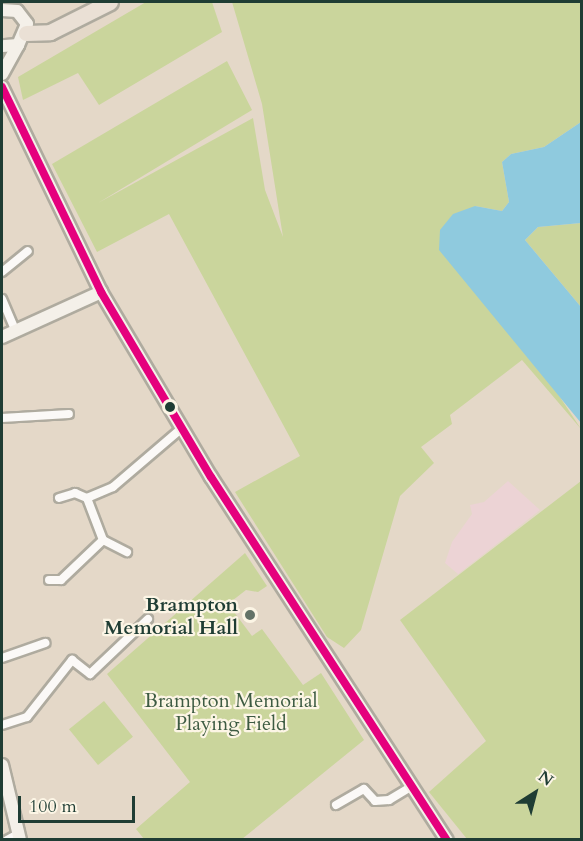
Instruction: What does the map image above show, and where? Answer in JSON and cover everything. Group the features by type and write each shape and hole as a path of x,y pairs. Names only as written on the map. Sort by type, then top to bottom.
{"highway":[{"path":"22,39 50,32 110,2"}],"main road":[{"path":"2,10 15,6 22,39 2,74"},
{"path":"2,46 22,39"},
{"path":"2,61 2,74"},
{"path":"2,87 101,292 182,428 447,840"},
{"path":"2,337 101,292"},
{"path":"2,765 15,838"}],"street":[{"path":"2,272 28,251"},
{"path":"2,299 15,330"},
{"path":"2,418 69,414"},
{"path":"59,498 75,493 87,498 113,488 182,428"},
{"path":"87,498 103,540 127,552"},
{"path":"49,580 61,580 103,540"},
{"path":"2,725 27,717 72,660 90,674 148,618"},
{"path":"2,658 45,643"},
{"path":"336,805 364,789 375,801 389,800 411,787"}],"shaded area":[{"path":"508,481 540,510 458,574 445,563 452,542 472,514 470,505 484,502"}],"green space":[{"path":"146,2 212,2 222,32 99,105 78,73 23,100 18,77"},
{"path":"232,2 581,2 581,122 544,147 511,154 502,162 509,202 502,211 475,206 556,391 581,429 522,360 450,415 452,424 421,447 434,463 400,496 361,630 344,648 327,637 235,492 300,456 169,214 97,252 52,164 227,61 252,110 98,203 253,118 265,190 283,237 262,104"},
{"path":"581,223 581,307 525,240 538,227"},
{"path":"581,481 581,839 467,839 429,792 486,741 400,620"},
{"name":"Brampton Memorial Playing Field","path":"245,553 267,586 258,592 246,590 228,604 252,636 262,629 303,685 321,673 364,740 242,839 144,839 136,829 190,782 107,674"},
{"path":"104,701 133,737 98,765 69,729"}],"water":[{"path":"581,122 581,223 538,227 525,240 581,307 581,423 439,250 440,230 453,214 475,206 502,211 509,202 502,162 511,154 544,147"}],"transit line":[{"path":"2,87 101,292 211,477 447,840"}],"place":[{"name":"Brampton Memorial Hall","path":"250,615"}]}
